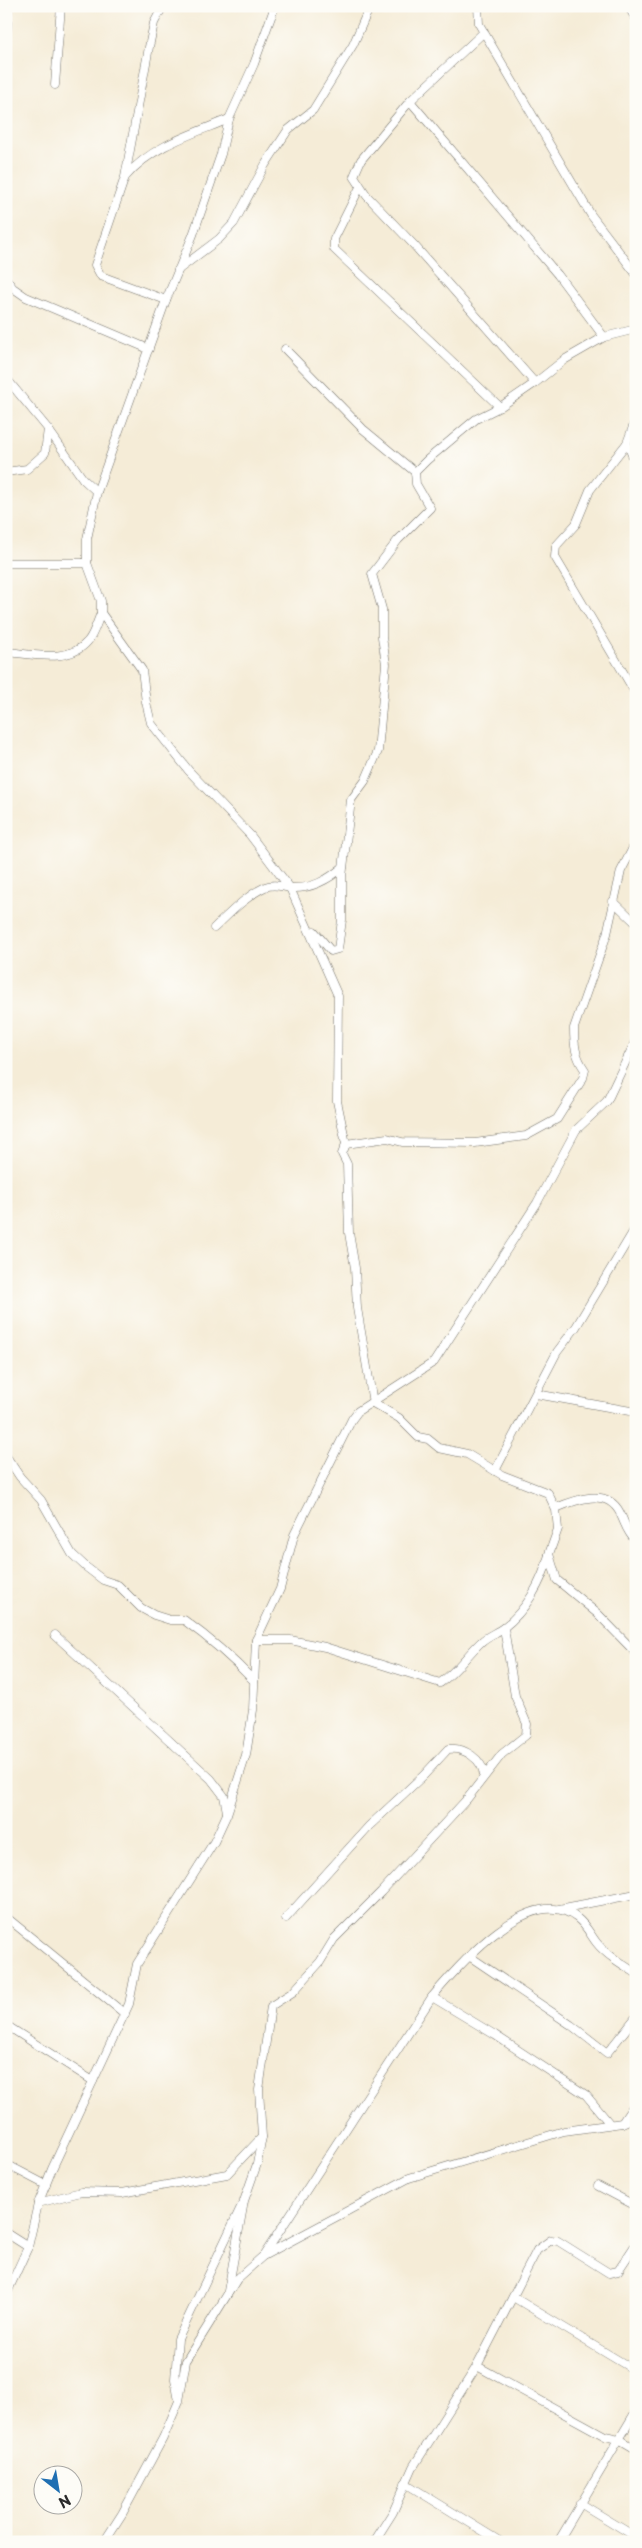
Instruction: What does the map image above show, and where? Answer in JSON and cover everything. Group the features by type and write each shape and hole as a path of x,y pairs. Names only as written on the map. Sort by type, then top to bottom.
{"street":[{"path":"6,42 8,6"},
{"path":"55,85 61,6"},
{"path":"163,6 154,24 148,47 125,177 94,265 102,276 166,300"},
{"path":"6,652 64,656 77,651 89,640 101,613 101,601 87,563 87,539 96,492 166,300 193,235 221,154 229,119 254,64 275,6"},
{"path":"177,271 218,240 234,223 265,165 288,130 313,110 353,45 370,6"},
{"path":"478,6 479,24 591,215 636,274"},
{"path":"628,6 636,20"},
{"path":"484,32 410,101 362,160 354,176 360,187 413,244 535,383"},
{"path":"410,101 558,275 604,337"},
{"path":"125,177 138,162 153,151 229,119"},
{"path":"360,187 334,239 334,249 500,407"},
{"path":"6,279 13,288 26,298 149,349"},
{"path":"415,472 476,419 500,407 564,360 604,337 636,329"},
{"path":"285,349 363,429 415,472 416,484 430,508 398,540 372,574 382,609 382,637 386,664 383,701 378,751 365,781 351,800 343,867 342,920 338,949 331,951 308,924"},
{"path":"6,378 48,429 83,479 96,492"},
{"path":"636,419 627,443 590,490 576,524 556,546 555,557 636,694"},
{"path":"6,472 27,468 45,453 48,429"},
{"path":"627,443 636,464"},
{"path":"6,563 87,563"},
{"path":"101,613 142,670 151,723 189,771 250,835 290,888 308,924 338,996 337,1101 346,1144 342,1154 347,1164 349,1233 355,1268 357,1308 373,1403"},
{"path":"346,1144 387,1138 416,1142 494,1142 508,1137 526,1136 557,1119 583,1078 585,1070 576,1058 576,1047 573,1042 574,1028 607,934 621,871 636,842"},
{"path":"214,928 266,887 280,884 290,888 313,886 332,877 343,867"},
{"path":"613,901 636,923"},
{"path":"6,2295 28,2248 38,2204 46,2185 130,2004 137,1964 214,1842 227,1814 246,1755 254,1681 256,1640 280,1589 294,1535 330,1462 358,1410 373,1403 434,1362 538,1203 576,1130 606,1101 636,1040"},
{"path":"495,1471 557,1352 576,1328 636,1227"},
{"path":"536,1394 636,1412"},
{"path":"256,1640 290,1640 325,1647 440,1682 448,1678 482,1641 504,1628 531,1597 546,1567 558,1529 556,1508 548,1493 495,1471 467,1454 439,1448 428,1439 418,1437 399,1418 373,1403"},
{"path":"6,1456 20,1477 42,1500 72,1554 86,1568 103,1580 118,1586 141,1608 154,1615 170,1620 184,1620 213,1645 228,1654 254,1681"},
{"path":"556,1508 577,1499 592,1496 604,1499 620,1512 623,1522 636,1540"},
{"path":"549,1554 557,1580 592,1608 636,1653"},
{"path":"179,2401 175,2378 178,2340 244,2201 257,2164 262,2137 259,2090 271,2006 293,1992 320,1962 334,1939 440,1828 502,1754 526,1735 527,1724 514,1696 504,1628"},
{"path":"55,1635 211,1780 224,1796 227,1814"},
{"path":"286,1918 369,1826 424,1775 448,1749 455,1748 468,1753 484,1770 484,1776"},
{"path":"263,2256 432,1997 469,1956 527,1914 544,1909 557,1909 636,1894"},
{"path":"557,1909 577,1918 597,1943 636,1973"},
{"path":"6,1917 125,2014"},
{"path":"469,1956 571,2025 607,2053 636,2017"},
{"path":"432,1997 495,2035 586,2095 610,2124"},
{"path":"6,2025 93,2081"},
{"path":"622,2123 636,2102"},
{"path":"104,2542 138,2486 163,2438 179,2401 186,2361 220,2309 228,2291 237,2279 263,2256 409,2178 564,2131 622,2123 636,2117"},
{"path":"38,2204 81,2192 122,2193 227,2174 262,2137"},
{"path":"6,2164 46,2185"},
{"path":"598,2186 636,2206"},
{"path":"228,2291 244,2201"},
{"path":"6,2233 28,2248"},
{"path":"374,2542 393,2512 405,2483 477,2366 537,2250 551,2240 558,2241 610,2273 618,2271 636,2244"},
{"path":"513,2297 636,2370"},
{"path":"477,2366 605,2436 619,2439 636,2449"},
{"path":"558,2542 636,2411"},
{"path":"405,2483 501,2542"},
{"path":"580,2503 636,2537"}]}
